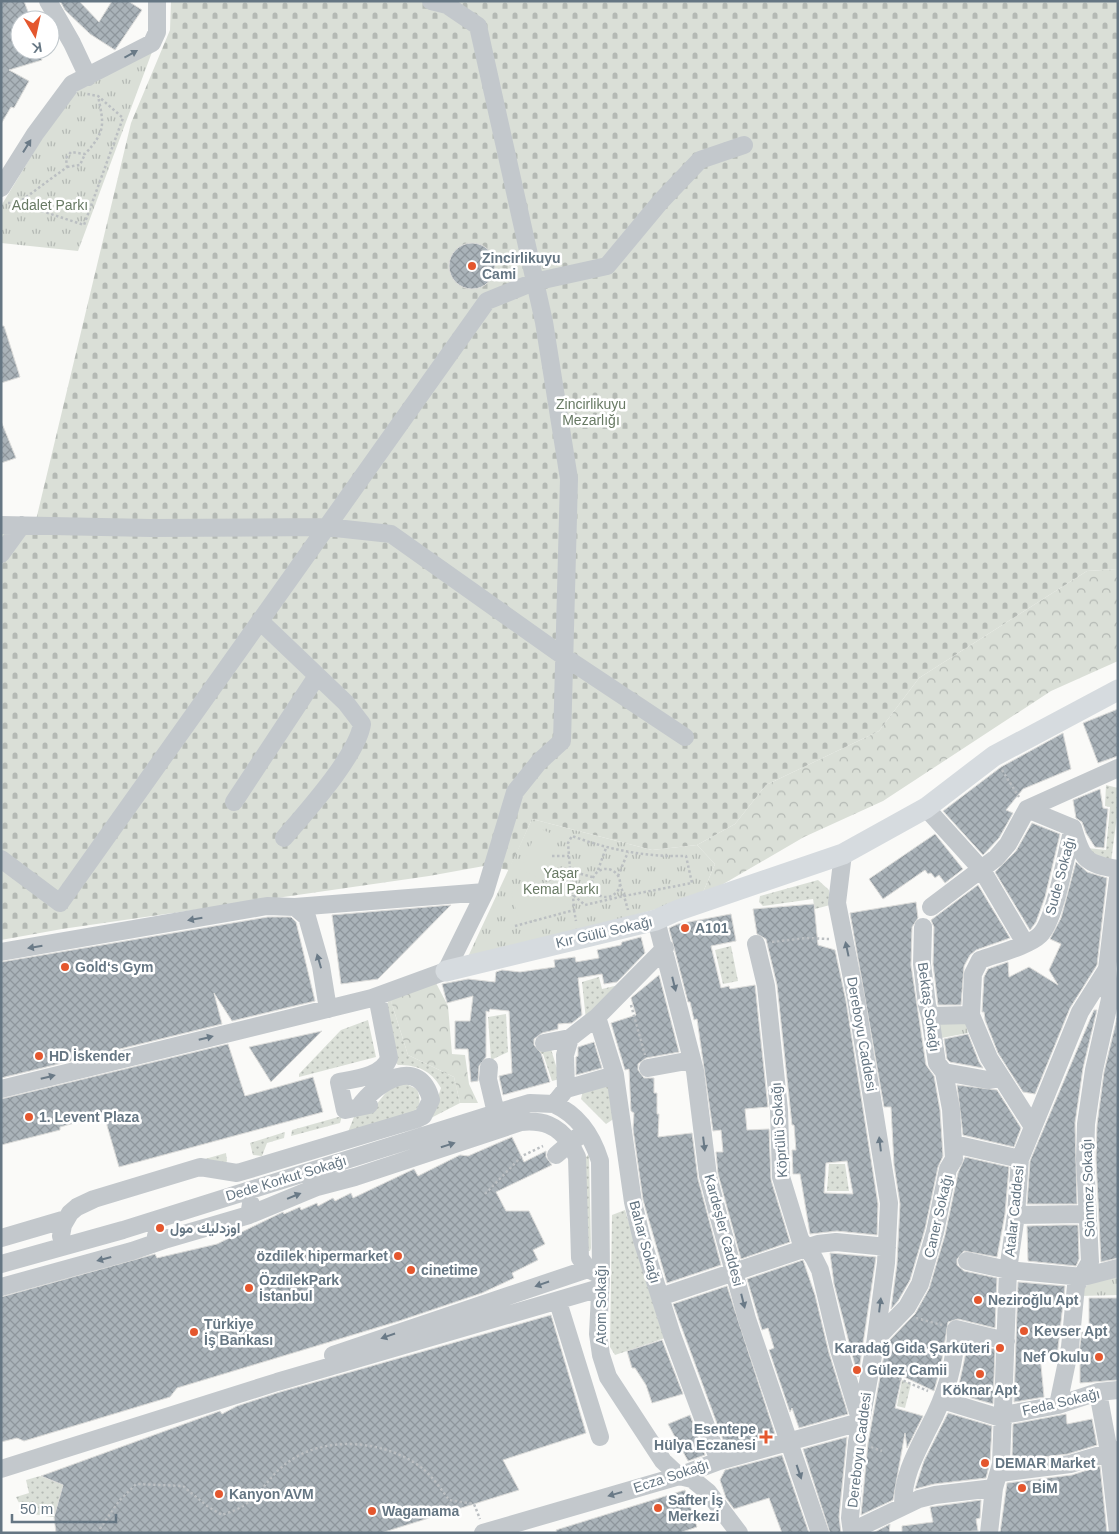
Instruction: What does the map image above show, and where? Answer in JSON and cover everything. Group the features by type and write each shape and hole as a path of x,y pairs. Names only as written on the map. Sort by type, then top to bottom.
{"main road":[{"path":"843,854 926,808 994,756 1118,690"},
{"name":"Kır Gülü Sokağı","path":"446,970 656,920 676,911 843,854"}],"street":[{"path":"48,1 72,43 86,85"},
{"path":"1,188 35,134 72,84 86,85 152,43 157,32 157,1"},
{"path":"1,1089 306,1012 328,1009 373,997 446,970 485,892 515,792 539,762 562,741 569,479 544,322 478,26 447,5 431,1"},
{"path":"1,860 60,903 488,301 534,282 607,266 661,200 700,160 744,145"},
{"path":"1,525 151,528 326,527 391,534 563,656 685,737"},
{"path":"1,554 22,525"},
{"path":"260,621 346,704 362,724 361,736 328,785 284,838"},
{"path":"234,802 317,676"},
{"path":"931,907 982,870 1008,844 1026,809 1118,768"},
{"path":"926,808 982,870 1025,943"},
{"path":"1026,809 1073,828 1081,855 1099,866 1118,869"},
{"name":"Sude Sokağı","path":"971,1015 973,974 980,960 1025,943 1040,935 1052,912 1073,828"},
{"name":"Dereboyu Caddesi","path":"843,854 837,903 848,956 889,1203 876,1339 860,1422 850,1518 852,1532"},
{"name":"Atalar Caddesi","path":"989,1533 1004,1417 1008,1270 1016,1215 1020,1159 1080,1012 1107,969 1118,878"},
{"path":"1,952 267,906 295,907 485,892"},
{"path":"295,907 307,917 321,966 328,1009"},
{"name":"Kardeşler Caddesi","path":"656,920 665,948 692,1060 708,1176 747,1319 820,1533"},
{"name":"Bektaş Sokağı","path":"923,926 922,964 937,1063 944,1072 951,1109 954,1144"},
{"name":"Köprülü Sokağı","path":"756,944 766,986 779,1110 781,1177 800,1239 808,1248 820,1270 839,1350 860,1422"},
{"path":"544,1043 570,1038 597,1017 626,990 665,948"},
{"name":"Sönmez Sokağı","path":"1058,1405 1070,1347 1076,1286 1083,1277 1090,1262 1086,1124 1094,1070 1114,999 1107,969"},
{"path":"64,1246 61,1236 66,1220 77,1207 94,1199 200,1166 237,1173 423,1116 431,1100 424,1083 414,1077 405,1075 389,1080 384,1092 369,1105 345,1110 335,1073 377,1065 381,1060 373,997"},
{"path":"930,1016 971,1015 978,1038 1000,1078 1033,1127"},
{"name":"Bahar Sokağı","path":"597,1017 615,1075 632,1202 660,1297 718,1461"},
{"path":"566,1089 565,1055 570,1038"},
{"path":"647,1065 692,1060"},
{"path":"489,1067 488,1079 496,1113"},
{"path":"944,1072 988,1080 1000,1078"},
{"path":"554,1104 566,1089 615,1075"},
{"name":"Dede Korkut Sokağı","path":"1,1264 123,1230 264,1184 530,1103 554,1104"},
{"name":"Atom Sokağı","path":"554,1104 568,1110 580,1121 597,1150 601,1166 596,1277 598,1334 608,1377 663,1461 679,1476 692,1479 698,1483 739,1533"},
{"path":"1,1287 132,1251 249,1215 317,1186 354,1177 521,1122 536,1120 549,1124 564,1135 577,1157 580,1258 596,1277"},
{"path":"550,1150 570,1143 585,1130"},
{"path":"374,1132 379,1149"},
{"path":"954,1144 1020,1159"},
{"name":"Caner Sokağı","path":"876,1339 914,1297 925,1271 948,1169 954,1159 954,1144"},
{"path":"249,1215 251,1204 264,1184"},
{"path":"1016,1215 1088,1214"},
{"path":"1,1238 66,1220"},
{"path":"123,1230 167,1239"},
{"path":"134,1257 133,1254 166,1244 167,1239"},
{"path":"660,1297 818,1244 836,1242 886,1247"},
{"path":"967,1261 1008,1270 1083,1277 1118,1268"},
{"path":"1,1469 277,1382 558,1302 596,1277"},
{"path":"1,1458 596,1277"},
{"path":"558,1302 600,1438"},
{"path":"903,1506 903,1489 908,1467 942,1400 952,1361 956,1329 1006,1341"},
{"name":"Feda Sokağı","path":"1004,1417 1058,1405 1098,1392 1118,1390"},
{"path":"1098,1392 1113,1451 1118,1533"},
{"path":"942,1400 1004,1417"},
{"name":"Ecza Sokağı","path":"484,1532 679,1476 718,1461 860,1422"},
{"path":"852,1532 903,1506 935,1495 1070,1464 1113,1451"}],"path":[{"path":"1,203 18,202 84,225 123,118 86,85"},
{"path":"18,202 67,167 80,165 85,154 100,137 104,124 98,96"},
{"path":"67,167 66,158 71,152 85,154"},
{"path":"994,756 1026,809"},
{"path":"572,894 585,905 692,883 686,856 653,856 628,852 606,848 572,836 568,842 572,894 577,925"},
{"path":"606,848 597,871 592,877 592,885 595,892 602,896 610,896 617,891 620,884"},
{"path":"618,876 628,852"},
{"path":"552,856 569,856"},
{"path":"597,871 605,868 613,870 618,876 632,926"},
{"path":"571,872 592,877"},
{"path":"515,926 574,910"},
{"path":"756,944 789,939 822,939"},
{"path":"626,990 636,1017 647,1065"},
{"path":"485,1194 522,1156 550,1150"},
{"path":"900,1314 956,1329"},
{"path":"870,1368 900,1377 942,1400"},
{"path":"97,1533 119,1501 136,1484 183,1486 207,1506 222,1515 243,1507 256,1496 284,1465 308,1451 341,1444 370,1445 398,1453 423,1469 449,1500 474,1504 484,1532"}],"green space":[{"name":"Zincirlikuyu Mezarlığı","path":"171,1 1118,1 1118,569 1087,571 919,678 879,731 766,785 735,824 697,845 652,850 532,819 509,870 484,866 429,876 62,929 1,940 1,521 36,520 131,123 170,30"},
{"name":"Adalet Parkı","path":"152,52 78,251 1,243 1,206 52,122 79,89"},
{"path":"1118,569 1118,661 1051,691 883,801 804,837 701,897 715,864 697,845 735,824 766,785 879,731 919,678 1087,571"},
{"path":"1106,785 1118,788 1118,808 1111,862 1106,865 1087,848 1106,850 1110,807 1105,806"},
{"name":"Yaşar Kemal Parkı","path":"532,819 652,850 697,845 715,864 701,897 466,961"},
{"path":"538,828 560,837 542,879 520,870"},
{"path":"561,878 570,910 520,924 511,892"},
{"path":"818,880 829,890 830,905 815,909 813,899 763,906 759,902 760,896"},
{"path":"731,946 738,981 723,984 715,950"},
{"path":"599,977 602,989 623,984 586,1020 582,982"},
{"path":"436,983 448,1006 452,1054 465,1055 469,1084 478,1103 460,1103 454,1077 408,1055 390,998"},
{"path":"390,998 408,1055 454,1077 460,1103 431,1118 441,1088 433,1077 423,1070 411,1066 398,1065 395,1062 385,1008"},
{"path":"506,1014 508,1052 491,1060 488,1017"},
{"path":"965,1018 968,1033 936,1039 933,1020"},
{"path":"368,1020 376,1057 299,1077 299,1074 341,1030"},
{"path":"542,1047 551,1049 560,1079 552,1081 543,1054 525,1055 524,1050"},
{"path":"611,1082 615,1118 606,1124 581,1099 583,1090"},
{"path":"404,1083 417,1089 420,1100 419,1105 412,1114 348,1132 356,1112 376,1105 391,1086"},
{"path":"342,1116 340,1123 291,1136 292,1130"},
{"path":"285,1132 284,1138 267,1143 262,1156 253,1155 250,1143"},
{"path":"226,1153 227,1161 225,1164 205,1159"},
{"path":"589,1154 591,1248 590,1251 587,1251 585,1158"},
{"path":"829,1164 845,1164 849,1191 827,1191"},
{"path":"625,1210 665,1338 615,1355 610,1347 612,1215"},
{"path":"1118,1277 1118,1295 1079,1296 1082,1290 1090,1283"},
{"path":"902,1380 911,1384 905,1408 897,1406"},
{"path":"40,1476 63,1485 54,1517 37,1515 27,1511 16,1497 29,1493 26,1480"}],"building":[{"path":"1,1 24,1 27,10 10,10 10,60 42,60 9,70 29,81 14,108 11,107 1,124"},
{"path":"60,1 79,1 99,22 112,1 128,1 142,10 115,50 90,34 65,10"},
{"name":"Zincirlikuyu Cami","path":"467,243 477,243 491,253 495,266 491,279 485,285 477,289 467,289 453,279 449,271 449,261 459,247"},
{"path":"1,326 4,326 20,377 1,383"},
{"path":"1,421 16,458 1,463"},
{"path":"1118,709 1118,756 1098,763 1083,723"},
{"path":"1063,733 1071,769 1023,789 1006,810 1013,813 999,838 983,855 943,811 1001,767"},
{"path":"1100,789 1103,808 1108,809 1104,848 1095,847 1086,833 1082,822 1076,818 1073,800"},
{"path":"1032,823 1060,834 1045,897 1036,922 1030,930 995,872 1016,851"},
{"path":"935,834 963,869 945,883 939,875 935,878 925,870 883,899 869,879"},
{"path":"1076,862 1087,872 1107,878 1097,965 1070,1008 1035,1094 1023,1092 998,1053 985,1020 984,1012 982,1012 984,977 988,969 1008,962 1009,977 1029,967 1058,985 1049,970 1061,944 1050,939 1061,918"},
{"path":"978,885 1010,938 976,950 970,955 964,966 961,1005 938,1005 933,964 934,927 931,920"},
{"path":"916,902 918,918 912,927 911,965 926,1065 934,1076 940,1110 943,1156 938,1167 925,1229 910,1280 891,1309 897,1264 900,1204 894,1165 891,1107 884,1107 850,913"},
{"path":"814,904 818,945 835,950 846,1001 878,1204 877,1235 837,1231 810,1234 800,1174 793,1174 792,1150 796,1150 794,1125 792,1125 777,985 766,939 757,934 753,909","holes":["847,1161 853,1194 824,1193 826,1163"]},
{"path":"451,905 378,979 341,984 332,915"},
{"path":"731,914 736,941 711,946 721,988 729,986 730,989 755,985 768,1107 745,1109 747,1130 769,1129 771,1180 790,1242 741,1259 718,1174 716,1152 723,1152 721,1130 713,1131 697,1019 694,1020 690,1002 688,1002 669,928 678,924"},
{"path":"268,917 291,917 296,922 315,1001 232,1021 214,993 222,1024 1,1078 1,962"},
{"path":"641,937 645,953 617,982 604,984 602,974 578,978 582,1015 572,1023 558,1024 558,1029 542,1033 534,1039 534,1045 541,1053 550,1082 503,1095 499,1076 512,1073 509,1011 490,1009 489,1012 486,1011 486,1057 479,1066 478,1081 471,1082 468,1049 455,1049 455,1021 470,1021 473,996 447,1003 442,984 468,979 495,982 496,972 502,970 520,972 555,967 554,960 575,957 576,962 599,958 597,950 621,945 622,942"},
{"path":"659,975 679,1052 646,1058 638,1064 638,1070 644,1078 654,1078 654,1093 657,1093 657,1114 659,1114 658,1137 692,1133 698,1179 721,1265 667,1283 643,1200 633,1129 634,1113 631,1111 629,1069 625,1070 611,1023 636,1015 631,998"},
{"path":"1094,1010 1097,1010 1083,1068 1075,1123 1077,1204 1027,1204 1030,1161"},
{"path":"1117,1018 1118,1258 1101,1262 1096,1159 1097,1125 1104,1072"},
{"path":"322,1031 271,1082 249,1047"},
{"path":"968,1034 983,1068 950,1062 947,1059 944,1039"},
{"path":"594,1042 602,1068 576,1075 578,1047"},
{"path":"228,1044 245,1096 313,1077 323,1112 119,1167 104,1115 60,1127 60,1130 1,1145 1,1099"},
{"path":"957,1085 997,1090 1021,1128 1014,1147 963,1135"},
{"name":"ÖzdilekPark İstanbul","path":"512,1137 524,1162 546,1151 546,1157 552,1165 496,1192 506,1211 529,1211 545,1244 533,1250 538,1260 512,1273 514,1278 482,1293 399,1321 177,1388 170,1397 24,1441 17,1438 1,1442 1,1297 155,1254 157,1258 217,1244 283,1212 284,1214 300,1207 301,1210 317,1203 318,1206 333,1198 335,1201 351,1193 353,1198 414,1169 418,1176 460,1155 468,1156"},
{"path":"965,1157 1009,1167 1005,1214 997,1257 964,1251 957,1259 957,1265 964,1271 997,1278 995,1328 958,1319 948,1322 941,1365 934,1391 902,1376 895,1408 923,1416 907,1448 905,1433 893,1500 861,1515 868,1443 886,1344 915,1314 929,1289 945,1235 958,1173"},
{"path":"1078,1225 1079,1259 1076,1266 1028,1261 1027,1226"},
{"path":"830,1253 876,1257 858,1377 834,1284"},
{"path":"803,1260 815,1295 829,1353 848,1414 799,1428 792,1408 790,1412 769,1350 774,1348 768,1328 762,1330 747,1279"},
{"path":"1018,1282 1065,1286 1057,1357 1040,1355 1044,1397 1014,1402"},
{"path":"727,1286 775,1434 726,1448 673,1304"},
{"name":"Nef Okulu","path":"1089,1298 1118,1298 1118,1380 1080,1383 1080,1359 1078,1359 1082,1332 1089,1332"},
{"path":"551,1315 586,1433 503,1460 519,1490 381,1533 56,1533 54,1517 63,1485 41,1476 220,1411 222,1414 237,1406 280,1392"},
{"path":"662,1340 683,1394 652,1403 646,1385 635,1368 632,1368 627,1351"},
{"path":"968,1343 995,1349 993,1404 957,1394"},
{"path":"948,1413 992,1426 990,1462 986,1478 934,1484 915,1489 924,1461"},
{"path":"1066,1414 1067,1424 1092,1419 1097,1445 1068,1454 1017,1460 1012,1457 1013,1424"},
{"path":"690,1415 705,1455 688,1461 668,1424"},
{"path":"847,1437 839,1517 841,1533 830,1533 803,1449"},
{"path":"782,1455 809,1533 782,1533 769,1498 734,1509 726,1498 720,1480 725,1470"},
{"path":"1100,1466 1107,1533 1000,1533 1007,1483 1072,1475"},
{"name":"Safter İş Merkezi","path":"685,1490 697,1527 679,1533 557,1533 556,1530"},
{"path":"981,1500 980,1518 976,1519 978,1531 902,1533 902,1526 933,1522 930,1507"},
{"path":"890,1524 889,1533 873,1533"}],"place":[{"name":"Zincirlikuyu Cami","path":"472,266"},
{"name":"A101","path":"685,928"},
{"name":"Gold‘s Gym","path":"65,967"},
{"name":"HD İskender","path":"39,1056"},
{"name":"1. Levent Plaza","path":"29,1117"},
{"name":"اوزدليك مول","path":"160,1228"},
{"name":"özdilek hipermarket","path":"398,1256"},
{"name":"cinetime","path":"411,1270"},
{"name":"ÖzdilekPark İstanbul","path":"249,1288"},
{"name":"Neziroğlu Apt","path":"978,1300"},
{"name":"Kevser Apt","path":"1024,1331"},
{"name":"Türkiye İş Bankası","path":"194,1332"},
{"name":"Karadağ Gida Şarküteri","path":"1000,1348"},
{"name":"Nef Okulu","path":"1099,1357"},
{"name":"Gülez Camii","path":"857,1370"},
{"name":"Köknar Apt","path":"980,1374"},
{"name":"Esentepe Hülya Eczanesi","path":"766,1437"},
{"name":"DEMAR Market","path":"985,1463"},
{"name":"BİM","path":"1022,1488"},
{"name":"Kanyon AVM","path":"219,1494"},
{"name":"Safter İş Merkezi","path":"658,1508"},
{"name":"Wagamama","path":"372,1511"}]}
